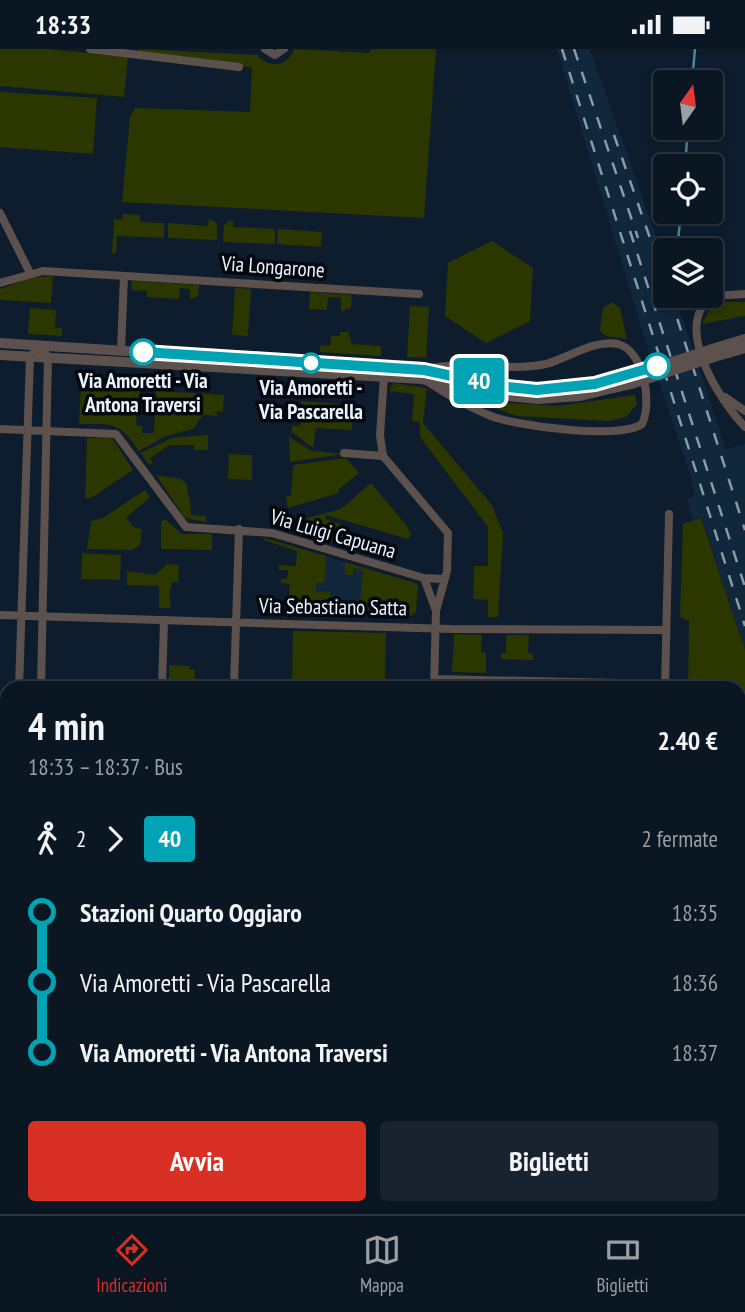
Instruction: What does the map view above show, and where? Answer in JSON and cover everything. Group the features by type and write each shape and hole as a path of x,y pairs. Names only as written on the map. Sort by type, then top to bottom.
{"street":[{"path":"90,49 126,51 239,67"},
{"path":"265,49 275,55 284,49"},
{"path":"0,213 30,273"},
{"name":"Via Longarone","path":"0,283 43,271 419,294"},
{"path":"121,350 124,276"},
{"path":"745,294 712,296 698,311 696,335 717,391 745,427"},
{"path":"0,343 121,350 423,375 537,390 630,380 713,353 745,339"},
{"path":"0,355 384,376 423,375 437,367 542,364 603,343 621,345 636,359 648,407 642,424 636,429 612,431 513,423 461,402 423,375"},
{"path":"19,681 30,357 40,345"},
{"path":"40,345 48,358 41,681"},
{"path":"713,353 745,348"},
{"path":"384,376 380,435 383,456 449,533 444,579 436,611 434,681"},
{"path":"717,391 745,411"},
{"name":"Via Luigi Capuana","path":"0,429 116,434 181,524 190,528 239,529 278,535 424,578 444,579"},
{"path":"344,453 383,456"},
{"path":"665,681 669,514"},
{"path":"234,681 239,529"},
{"path":"424,578 436,611"},
{"name":"Via Sebastiano Satta","path":"0,615 436,628 665,630"},
{"path":"162,681 164,620"}],"shaded area":[{"path":"557,49 590,49 657,238 653,238 653,308 679,308 726,449 745,444 745,650 702,518 693,520 687,499 695,496 690,475 650,356"},
{"path":"304,550 418,584 415,614 302,613"}],"green space":[{"path":"0,49 48,49 128,57 124,97 0,86"},
{"path":"138,49 257,55 267,62 278,64 283,63 294,49 369,53 372,49 436,49 424,218 122,202 130,117 135,108 250,112 252,68 214,60 137,52"},
{"path":"0,92 97,98 93,154 0,147"},
{"path":"123,214 140,215 140,222 164,223 164,238 117,236 116,253 112,253 114,219 122,220"},
{"path":"209,219 217,223 217,240 168,238 168,223 208,226"},
{"path":"228,221 233,221 233,227 275,229 275,244 223,242 224,226"},
{"path":"278,229 322,232 321,247 277,244"},
{"path":"492,241 533,268 530,321 486,343 445,316 448,263"},
{"path":"53,276 51,303 0,300 0,289 31,278"},
{"path":"132,281 199,285 198,296 190,299 190,289 180,288 179,299 147,297 147,291 131,290"},
{"path":"235,288 251,289 248,336 232,335"},
{"path":"310,292 352,295 351,308 341,311 341,298 328,297 327,310 309,309"},
{"path":"612,302 620,308 627,339 606,336 600,331 603,308"},
{"path":"745,302 745,316 702,324 710,308 723,308 723,303"},
{"path":"410,306 429,307 426,358 407,357"},
{"path":"30,308 56,310 55,328 62,328 62,336 28,334"},
{"path":"340,332 348,332 352,344 381,346 381,356 320,352 320,345 330,346 331,336 340,336"},
{"path":"130,382 140,383 136,425 142,426 142,433 154,433 156,391 224,395 223,412 217,411 217,416 203,415 193,429 166,436 139,451 126,434 114,426 79,424 81,387 129,390"},
{"path":"393,383 427,388 423,423 492,505 503,533 498,617 488,617 488,600 473,599 474,566 488,566 488,527 420,437 420,422 412,421 414,394 389,391"},
{"path":"466,394 510,403 557,406 635,395 637,404 626,417 609,421 517,416 465,398"},
{"path":"301,401 353,405 352,430 316,428 313,448 292,432 292,426 300,426"},
{"path":"208,435 208,450 194,450 194,445 170,445 150,458 153,463 149,465 141,453 172,438"},
{"path":"289,437 312,451 344,454 290,462"},
{"path":"87,438 112,438 133,470 91,498 85,498"},
{"path":"229,454 252,455 252,480 228,479"},
{"path":"346,458 359,473 338,490 339,493 288,508 286,496 291,496 293,465"},
{"path":"156,475 181,479 187,484 191,515 206,516 206,522 185,518"},
{"path":"371,483 407,526 411,535 408,539 326,515 325,519 346,526 342,540 357,544 356,549 270,524 270,518 296,521 341,509"},
{"path":"145,490 150,497 126,518 135,528 142,529 140,545 133,550 87,549 91,521 103,518"},
{"path":"701,518 745,650 745,681 688,681 689,621 680,617 683,524"},
{"path":"165,519 182,534 212,534 212,550 161,549 161,522"},
{"path":"265,538 326,556 324,583 316,583 316,591 330,592 330,601 360,602 363,571 353,568 353,575 345,575 345,562 418,584 416,612 410,616 293,613 294,596 289,595 290,584 281,583 281,579 287,579 288,570 279,570 279,565 296,566 297,551 264,540"},
{"path":"82,553 121,555 120,580 81,579"},
{"path":"167,564 179,565 178,582 172,582 169,591 171,608 159,608 159,586 127,585 127,571 155,575"},
{"path":"293,631 386,633 385,681 292,681"},
{"path":"454,634 482,635 481,652 486,653 486,673 452,672"},
{"path":"506,635 529,635 528,653 533,654 533,660 501,659 501,653 506,653"},
{"path":"169,665 190,666 189,669 195,670 194,681 169,681"}],"waterway":[{"path":"693,70 695,49"},
{"path":"686,154 687,140"},
{"path":"678,238 680,224"}],"railway":[{"path":"562,49 745,626"},
{"path":"574,49 638,238"},
{"path":"614,135 653,247"},
{"path":"630,231 745,587"},
{"path":"674,308 745,530"}],"bus line":[{"name":"40","path":"143,352 424,370 499,386 537,390 595,384 657,366"}],"place":[{"name":"Via Amoretti - Via Antona Traversi","path":"143,352"},
{"name":"Via Amoretti - Via Pascarella","path":"311,363"}]}
